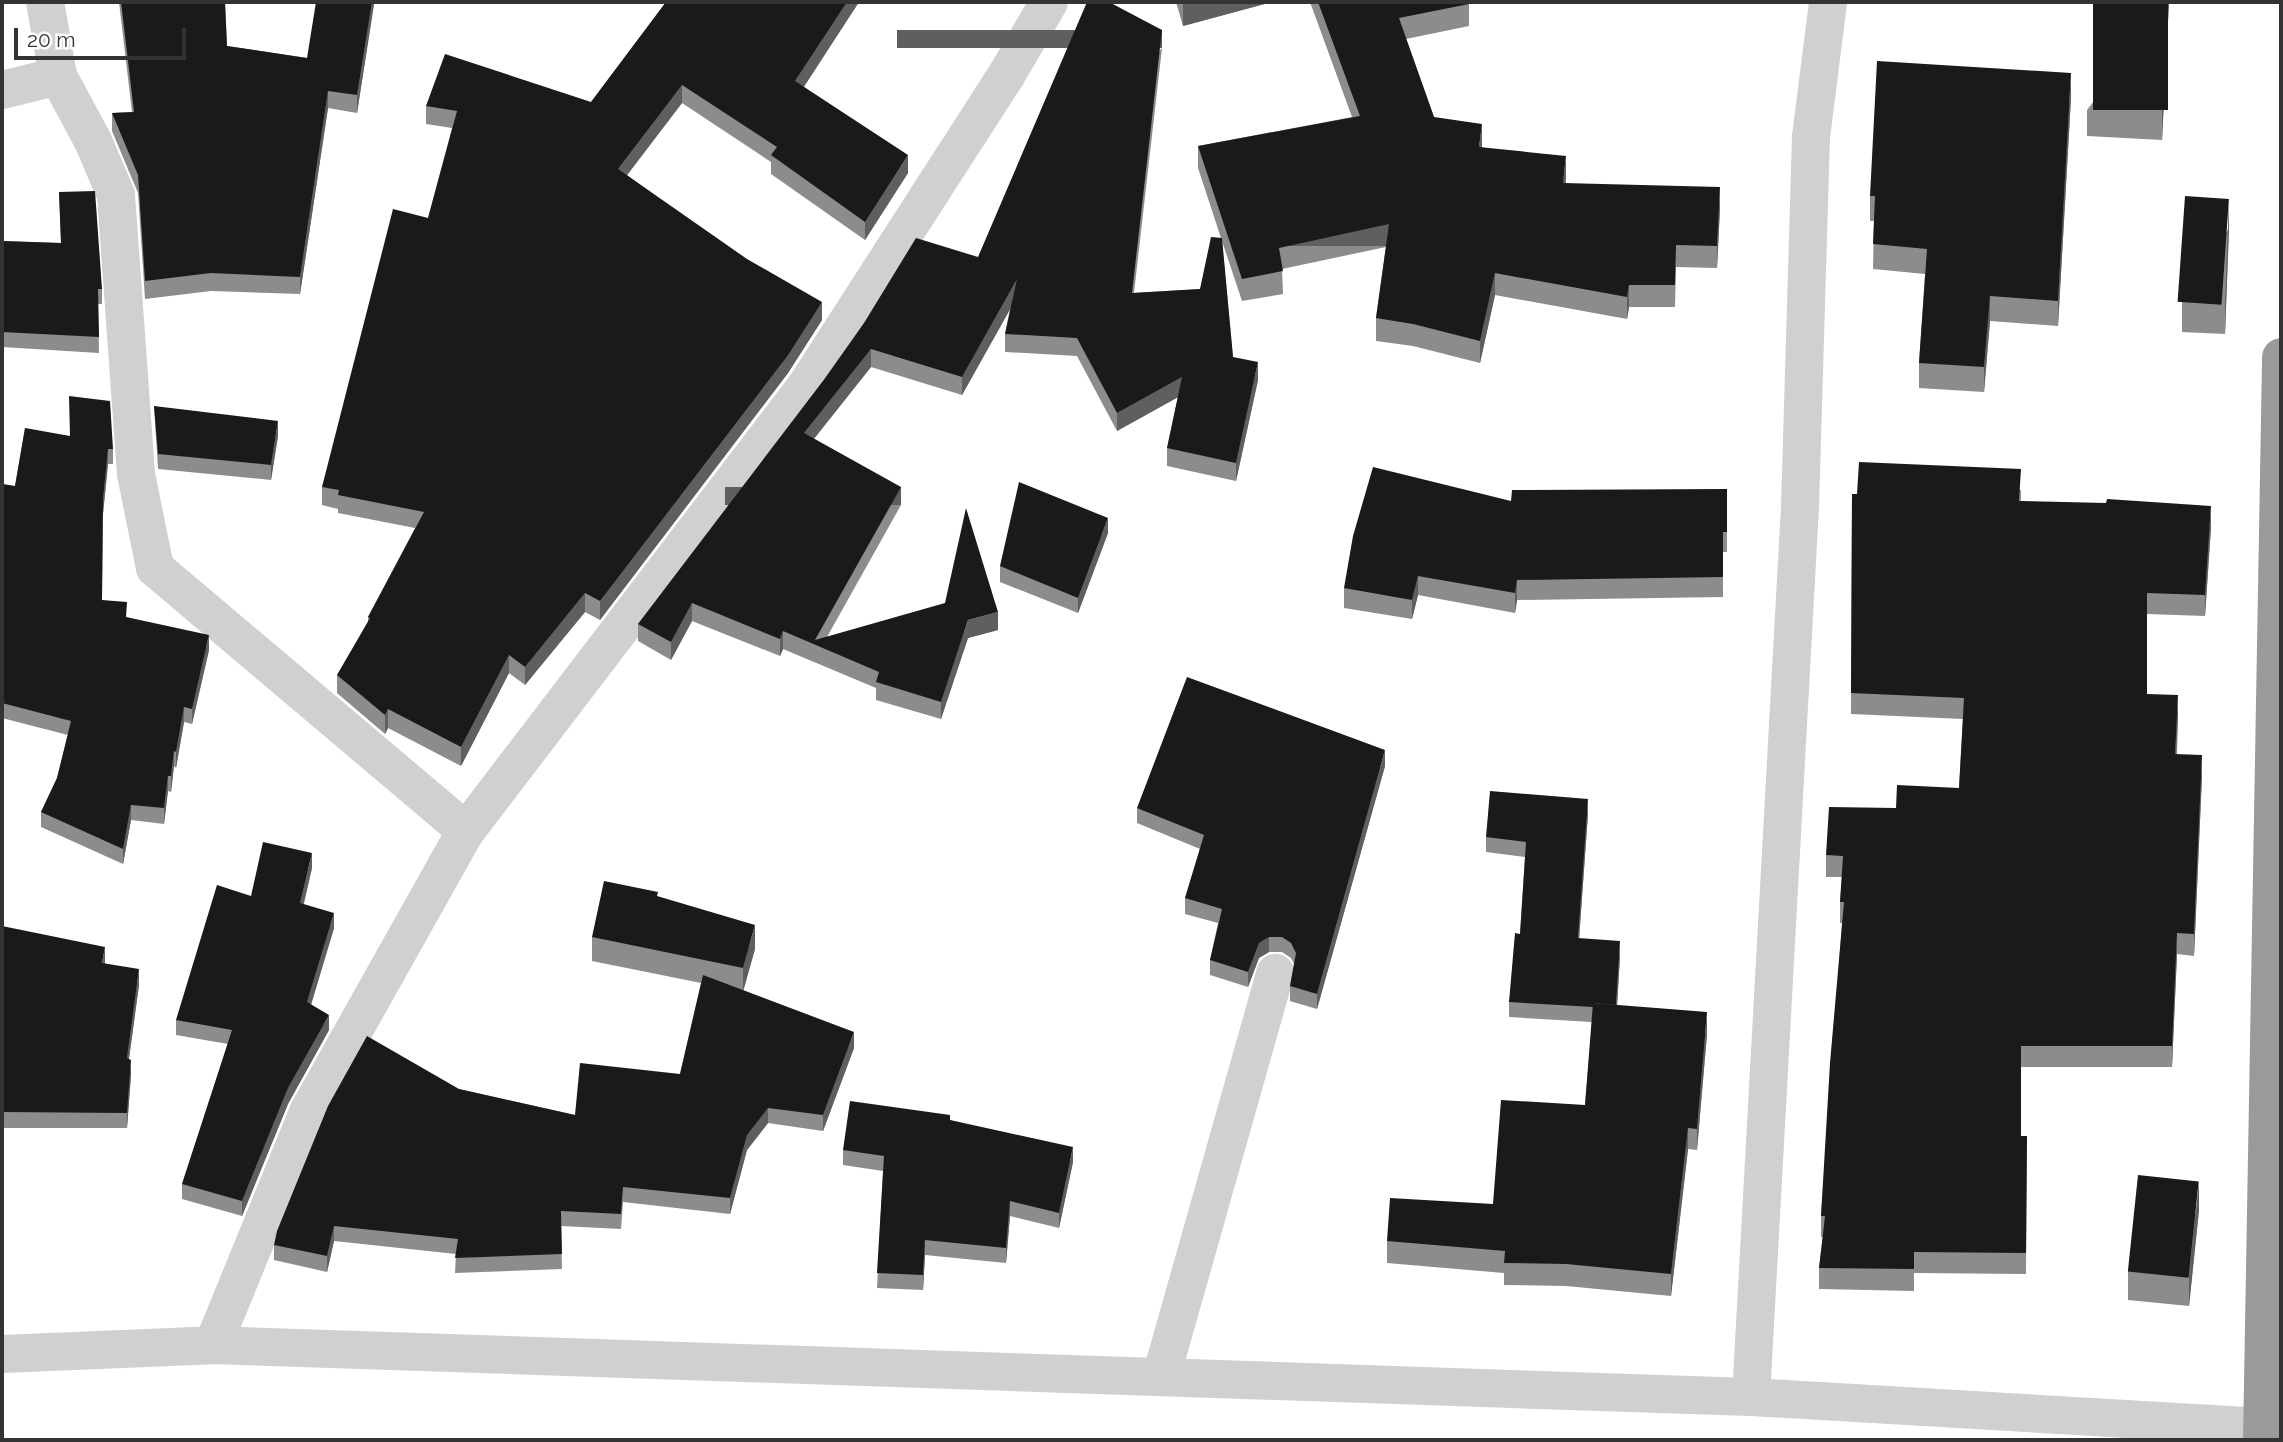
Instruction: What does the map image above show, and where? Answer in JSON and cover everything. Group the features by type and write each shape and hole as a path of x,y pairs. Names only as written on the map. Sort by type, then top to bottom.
{"highway":[{"path":"2269,1432 2281,357"}],"street":[{"path":"45,2 58,76 93,141 116,195 136,474 155,568 466,831"},
{"path":"213,1345 308,1112 466,831 806,386 1007,74 1049,2"},
{"path":"1751,1397 1800,507 1811,137 1828,2"},
{"path":"2,90 58,76"},
{"path":"1161,1377 1276,973"},
{"path":"2,1354 213,1345 1751,1397 2269,1432"}],"building":[{"path":"121,2 225,2 227,46 307,58 316,2 372,2 357,95 328,91 300,277 211,273 145,281 138,175 112,113 134,112"},
{"path":"666,2 847,2 795,81 908,155 865,222 771,155 777,147 682,85 618,169 747,259 822,302 788,355 600,601 585,593 525,667 509,655 461,747 388,709 385,715 337,675 370,618 368,617 424,512 338,495 339,490 322,487 393,209 428,218 457,111 426,106 445,54 591,102"},
{"path":"1087,2 1109,2 1162,30 1132,293 1200,289 1211,237 1222,238 1233,357 1258,362 1236,463 1167,448 1182,377 1117,413 1077,338 1005,334 1017,279 962,377 871,349 804,433 901,487 815,640 945,603 966,508 998,612 968,620 941,702 876,682 879,672 783,631 780,639 692,603 671,642 638,624 823,381 864,323 916,238 978,257"},
{"path":"1318,2 1469,2 1399,18 1434,117 1482,124 1479,147 1566,156 1563,183 1720,187 1717,246 1676,245 1675,285 1629,285 1627,297 1495,273 1480,341 1413,324 1376,318 1389,224 1279,248 1283,271 1242,279 1198,146 1360,116"},
{"path":"2093,2 2168,2 2168,110 2093,110"},
{"path":"1877,61 2071,73 2058,301 1990,296 1984,367 1919,363 1927,249 1873,244 1875,196 1870,196"},
{"path":"95,191 102,289 98,289 99,337 2,332 2,241 61,243 59,192"},
{"path":"2185,196 2229,199 2221,305 2178,302"},
{"path":"69,396 110,401 113,449 108,449 103,499 102,600 127,602 126,617 209,635 192,709 184,707 171,776 168,776 164,808 131,805 123,849 41,812 57,778 71,721 2,703 2,484 15,486 25,428 70,436"},
{"path":"154,406 278,421 271,465 158,454"},
{"path":"1859,462 2021,469 2019,501 2106,503 2107,499 2211,506 2205,595 2147,593 2147,694 2178,695 2175,754 2202,755 2194,934 2177,933 2172,1046 2021,1046 2021,1136 2027,1136 2026,1253 1914,1252 1914,1269 1819,1268 1825,1216 1821,1216 1830,1063 1844,902 1840,902 1843,856 1826,855 1829,807 1896,808 1897,785 1959,788 1964,698 1851,693 1852,494 1857,494"},
{"path":"1373,467 1511,501 1512,490 1727,489 1723,577 1517,580 1515,593 1418,576 1412,600 1344,588 1353,536"},
{"path":"1019,482 1108,518 1078,598 1000,566"},
{"path":"1187,677 1385,750 1317,994 1290,986 1296,953 1291,943 1282,937 1269,937 1259,943 1248,972 1210,960 1222,909 1185,898 1204,835 1137,808"},
{"path":"1490,791 1588,799 1578,938 1620,941 1616,1005 1593,1003 1593,1007 1509,1002 1515,933 1520,934 1526,842 1486,837"},
{"path":"263,842 312,853 300,903 334,913 307,1002 329,1015 288,1088 242,1201 182,1184 232,1030 176,1020 217,885 251,896"},
{"path":"604,881 658,892 657,896 755,925 743,968 592,937"},
{"path":"2,926 105,947 102,963 139,969 127,1058 131,1060 127,1113 2,1112"},
{"path":"703,975 854,1032 823,1115 768,1108 747,1135 730,1198 623,1187 621,1214 561,1211 562,1254 455,1258 458,1239 334,1226 327,1256 274,1245 277,1231 328,1106 367,1036 459,1089 575,1115 580,1063 680,1074"},
{"path":"1593,1003 1707,1012 1697,1129 1688,1128 1671,1274 1566,1264 1504,1263 1505,1251 1387,1241 1390,1198 1493,1204 1501,1100 1585,1105"},
{"path":"850,1101 950,1115 950,1120 1073,1147 1059,1213 1010,1201 1006,1248 925,1240 923,1275 877,1273 884,1156 843,1150"},
{"path":"2138,1175 2199,1181 2189,1278 2128,1271"}]}
